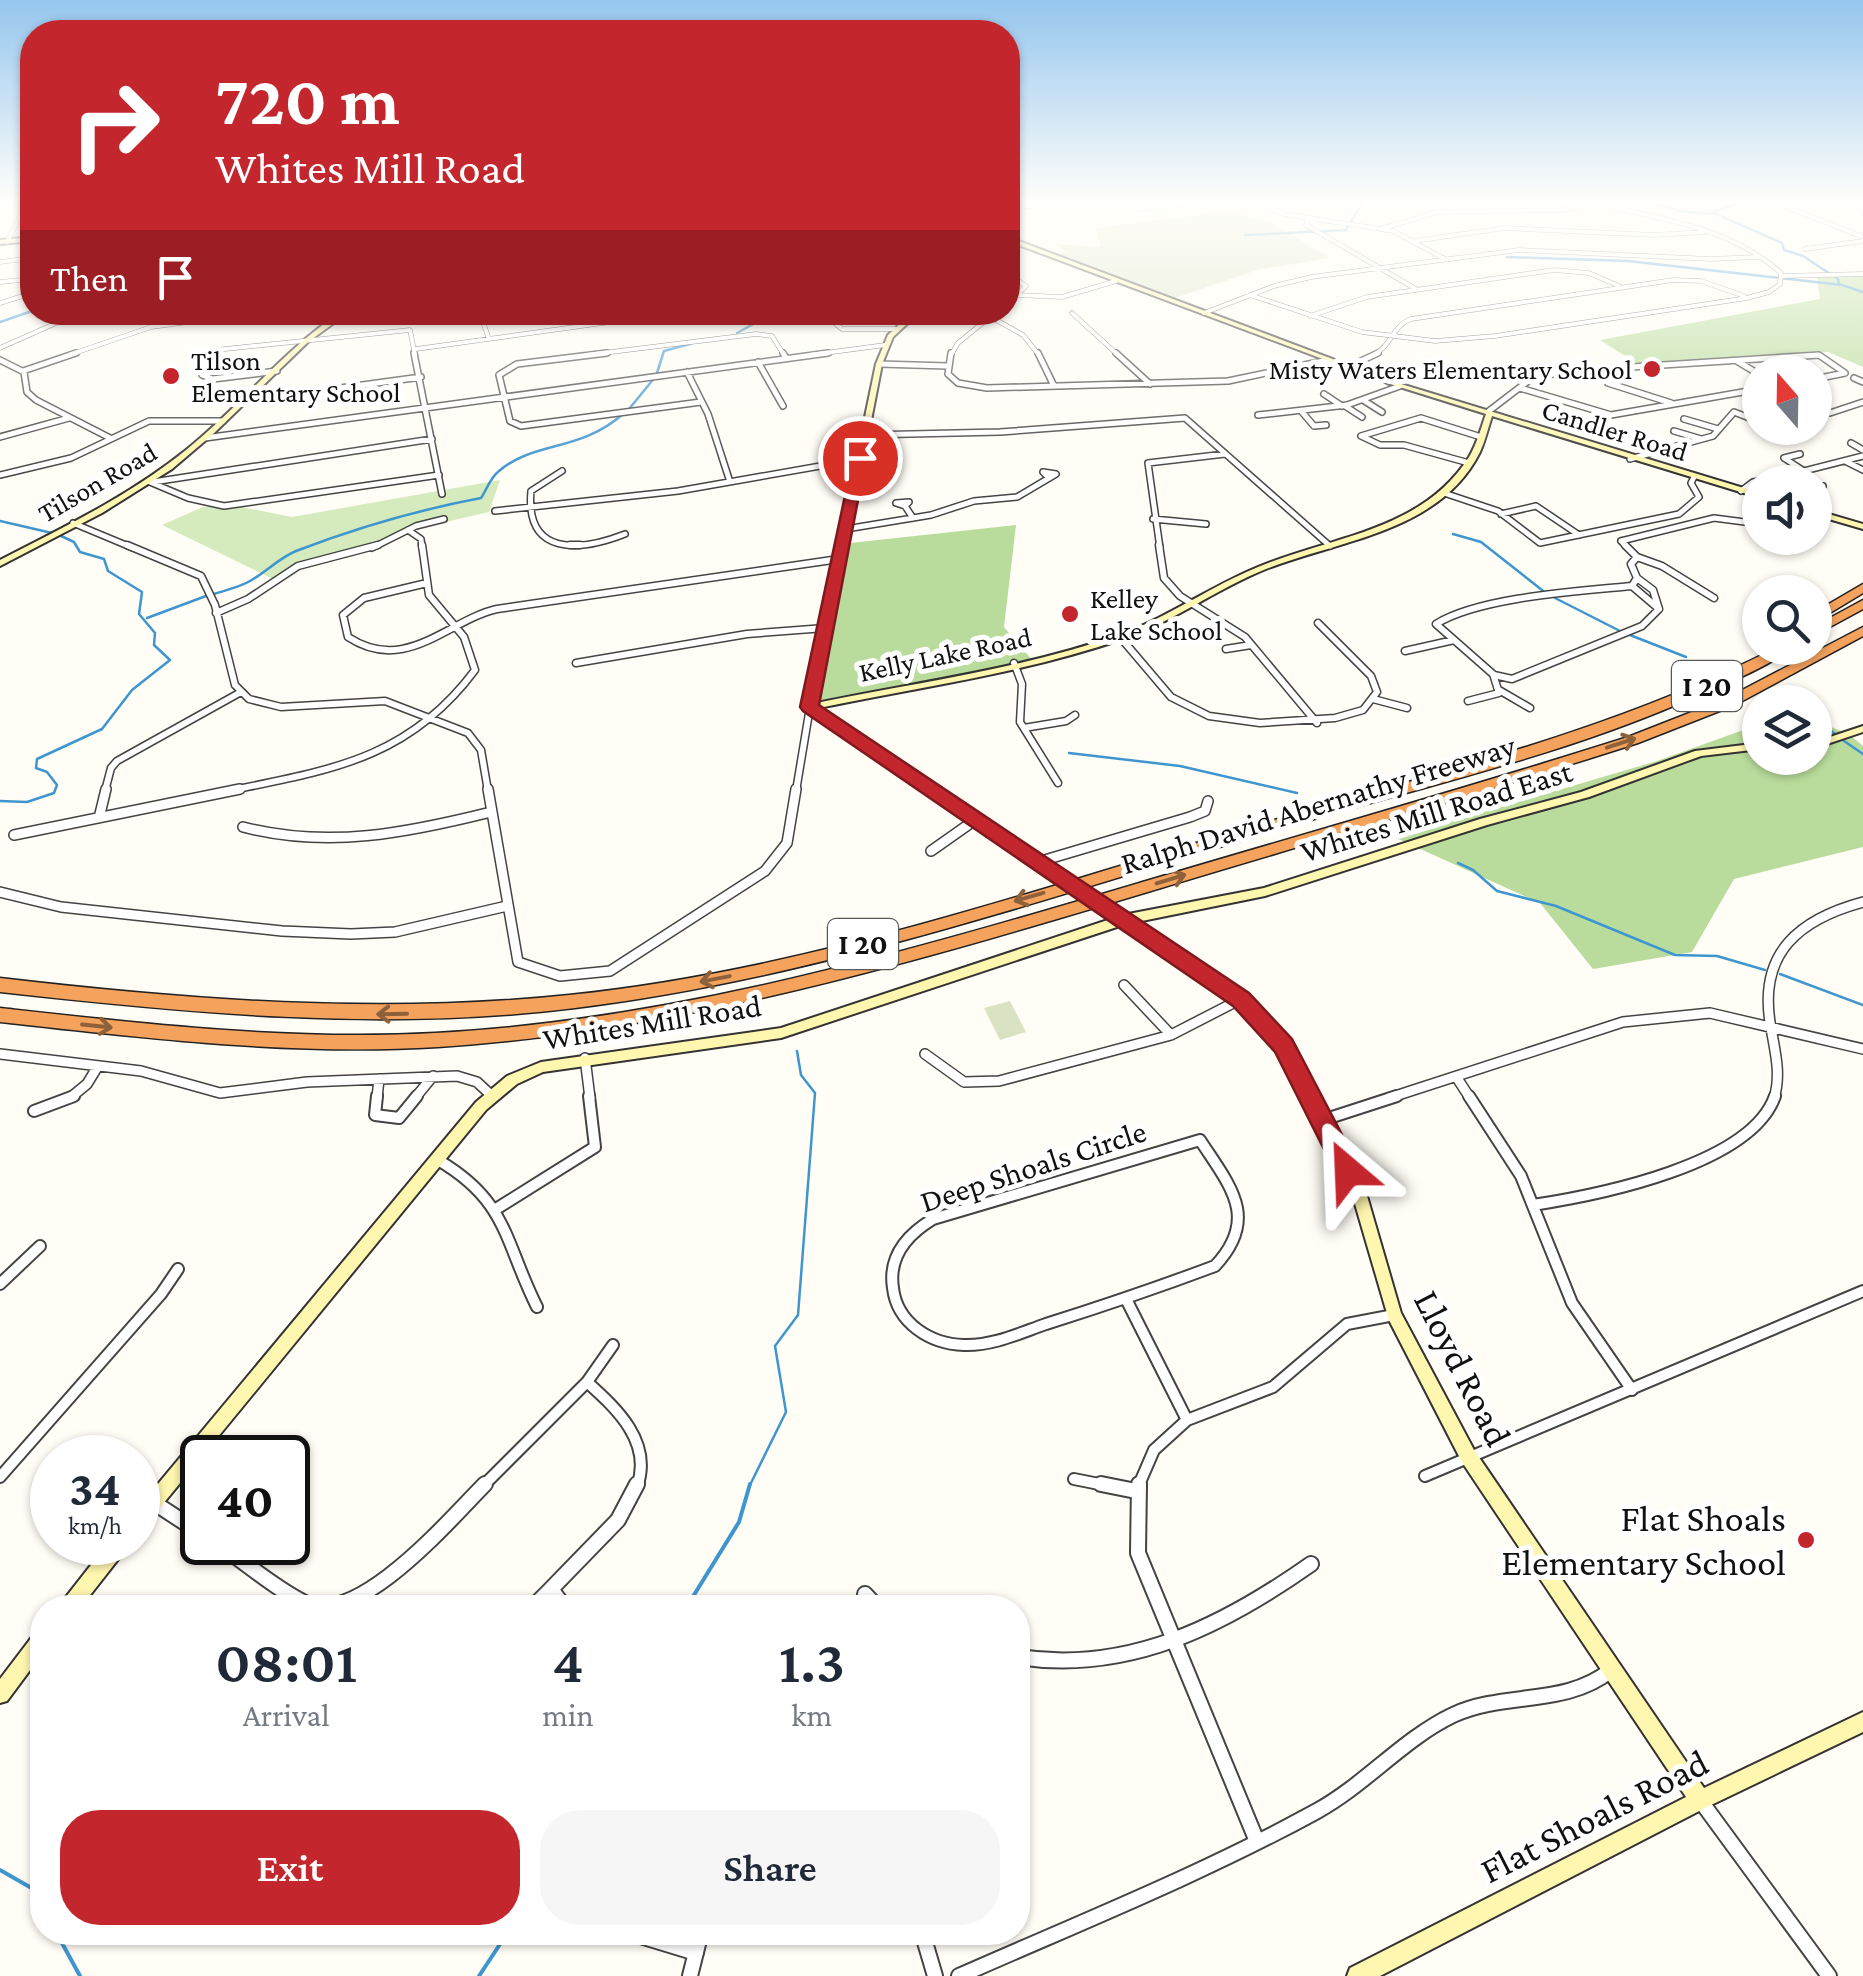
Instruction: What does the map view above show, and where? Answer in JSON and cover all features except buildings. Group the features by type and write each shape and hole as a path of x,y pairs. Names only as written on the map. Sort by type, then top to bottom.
{"highway":[{"path":"1832,607 1863,588"},
{"path":"1832,621 1863,604"},
{"name":"Ralph David Abernathy Freeway","path":"0,1015 202,1037 336,1042 493,1036 679,1012 803,986 1578,758 1730,702 1863,630"},
{"path":"1730,702 1863,646"},
{"path":"1626,719 1742,659"},
{"name":"Ralph David Abernathy Freeway","path":"0,986 245,1011 342,1015 515,1008 669,988 869,943 1500,760 1626,719 1748,665"}],"street":[{"path":"1020,295 1071,294"},
{"name":"Candler Road","path":"1152,294 1400,386 1742,490"},
{"path":"1310,316 1383,294"},
{"path":"1348,367 1382,351 1398,324 1411,319 1574,294"},
{"path":"1736,294 1747,298"},
{"path":"1204,313 1250,295 1391,337 1476,339 1760,294"},
{"path":"1072,313 1150,384"},
{"path":"0,348 52,325"},
{"path":"0,360 23,371 140,329 168,325"},
{"name":"Tilson Road","path":"0,563 150,482 205,438 329,325"},
{"path":"485,325 488,338"},
{"path":"416,349 585,325"},
{"path":"837,325 842,329 897,329"},
{"name":"Whites Mill Road","path":"507,906 518,962 560,976 610,971 766,871 787,843 825,628 879,364 886,346 902,325"},
{"path":"982,325 958,344 948,366 951,378 972,386 1228,381 1328,360"},
{"path":"1010,325 1042,356 1054,386"},
{"path":"277,371 213,378 202,375 206,351 405,328 413,334 442,494"},
{"path":"701,402 527,427 510,421 500,372 517,364 756,334 772,336 786,358"},
{"path":"205,438 886,346"},
{"path":"1735,360 1742,364"},
{"path":"1490,414 1532,378 1560,372 1742,360"},
{"path":"758,362 783,406"},
{"path":"879,364 948,366"},
{"path":"1832,364 1845,373 1832,376"},
{"path":"23,371 28,393 110,438"},
{"path":"687,372 730,482"},
{"path":"245,400 421,377"},
{"path":"1854,378 1863,382"},
{"path":"1608,383 1674,404"},
{"path":"1258,414 1344,406 1400,386"},
{"path":"1520,388 1611,414 1742,392"},
{"path":"1324,394 1362,416"},
{"path":"1363,400 1382,412"},
{"path":"1832,412 1863,402"},
{"path":"1275,409 1304,407 1309,412"},
{"path":"1630,459 1704,440 1734,412 1742,415"},
{"name":"Kelly Lake Road","path":"810,707 1120,637 1260,569 1408,519 1444,492 1469,463 1490,414"},
{"path":"0,437 69,418"},
{"path":"866,435 1000,432 1185,418 1330,546"},
{"path":"1469,463 1404,445 1380,445 1362,436 1420,418 1482,437"},
{"path":"0,476 70,458 138,424 159,419 222,421"},
{"path":"1684,419 1718,429"},
{"path":"1674,431 1704,440"},
{"path":"150,482 432,439"},
{"path":"1827,465 1863,453 1851,443"},
{"path":"1225,454 1148,463 1164,578 1192,604 1235,628 1317,722"},
{"path":"1796,465 1784,458 1800,454"},
{"path":"495,511 730,482 860,458"},
{"path":"1846,461 1863,470"},
{"path":"562,471 534,487 530,506 533,524 542,538 568,546 614,540 624,534"},
{"path":"150,482 188,498 224,506 439,475"},
{"path":"846,530 913,518 974,501 1017,496 1048,477"},
{"path":"1444,492 1501,514 1540,543 1681,513 1699,497 1691,483 1694,477"},
{"path":"905,506 913,518"},
{"path":"1501,514 1536,506 1579,535"},
{"path":"1832,517 1863,527"},
{"path":"216,613 248,599 283,572 375,547 408,530 444,519"},
{"path":"1153,519 1206,524"},
{"path":"1714,598 1662,566 1637,558 1621,542 1725,520 1742,522"},
{"path":"0,892 77,909 282,931 351,934 394,932 507,906 481,750 475,739 434,718 385,701 282,707 262,704 235,685 206,584 196,573 73,524"},
{"path":"14,835 341,768 385,750 434,718 476,670 458,629 432,599 420,539 408,530"},
{"path":"0,552 12,557"},
{"path":"1637,558 1631,570 1653,590 1659,609"},
{"path":"427,583 355,603 343,615 348,638 358,645 388,648 416,644 458,629 471,617 512,607 839,560"},
{"path":"1632,586 1637,578"},
{"path":"1499,690 1493,674 1436,624 1438,619 1585,588 1632,586 1659,609"},
{"path":"1493,674 1512,678 1642,626 1659,609"},
{"path":"1120,637 1144,660 1163,690 1188,708 1280,726 1355,714 1374,699 1377,687 1371,676 1318,623"},
{"path":"576,663 747,634 825,628"},
{"path":"1405,651 1454,640"},
{"path":"1226,649 1252,646"},
{"path":"1014,663 1022,676 1018,716 1049,775 1058,783"},
{"path":"1509,693 1512,678"},
{"path":"1499,690 1530,708"},
{"path":"1468,700 1497,694 1499,690"},
{"path":"99,818 111,768 117,762 241,692"},
{"path":"1374,699 1407,708"},
{"name":"Lloyd Road","path":"810,707 1241,999 1283,1046 1360,1196 1394,1316 1468,1456 1700,1800 1829,1976"},
{"path":"1024,728 1066,721 1075,715"},
{"path":"1832,739 1860,730"},
{"name":"Whites Mill Road East","path":"1121,917 1265,892 1484,822 1585,795 1698,753 1742,748"},
{"path":"1044,865 1190,817 1205,811 1208,801"},
{"path":"243,827 266,834 348,841 491,812"},
{"path":"931,851 974,820"},
{"path":"1533,1205 1568,1202 1623,1186 1738,1141 1761,1124 1779,1073 1768,988 1775,961 1792,934 1821,914 1863,902"},
{"name":"Whites Mill Road","path":"160,1494 492,1096 524,1074 585,1058 780,1033 1121,917"},
{"path":"1124,986 1171,1035"},
{"path":"925,1054 964,1082 999,1081 1171,1035 1241,999"},
{"path":"1323,1120 1623,1022 1710,1013 1863,1048"},
{"path":"0,1054 141,1072 220,1092 433,1076 468,1078 492,1096"},
{"path":"496,1209 595,1147 585,1058"},
{"path":"34,1112 73,1098 86,1088 98,1066"},
{"path":"380,1079 375,1114 399,1118 433,1076"},
{"path":"1457,1078 1521,1176 1572,1303 1632,1390"},
{"name":"Deep Shoals Circle","path":"1200,1140 1237,1202 1242,1226 1239,1239 1215,1266 1126,1299 980,1344 948,1343 913,1330 893,1296 891,1269 904,1240 932,1219 1200,1140"},
{"path":"438,1160 482,1190 496,1209 520,1277 537,1307"},
{"path":"0,1284 40,1246"},
{"path":"0,1476 162,1294 178,1269"},
{"path":"1425,1476 1863,1291"},
{"path":"1126,1299 1187,1420"},
{"path":"1256,1839 1138,1553 1136,1492 1154,1450 1187,1420 1273,1387 1305,1364 1346,1324 1394,1316"},
{"path":"361,1595 412,1557 587,1382 613,1346"},
{"path":"545,1595 624,1513 640,1477 636,1436 623,1416 587,1382"},
{"path":"1074,1479 1136,1492"},
{"path":"1030,1659 1071,1665 1109,1662 1236,1612 1278,1589 1311,1564"},
{"path":"78,1595 102,1565"},
{"path":"249,1565 293,1595"},
{"path":"551,1589 555,1595"},
{"path":"0,1694 30,1655"},
{"path":"1030,1944 1224,1858 1256,1839 1288,1828 1336,1800 1406,1742 1436,1723 1511,1697 1581,1690 1600,1681 1613,1668"},
{"name":"Flat Shoals Road","path":"1358,1976 1700,1800 1863,1722"},
{"path":"669,1945 696,1953"},
{"path":"690,1976 698,1945"},
{"path":"926,1945 935,1976"},
{"path":"959,1976 1029,1945"}],"green space":[{"path":"1819,294 1863,294 1863,367 1828,352 1742,355 1742,358 1641,366 1600,340 1820,299"},
{"path":"500,480 489,512 398,533 351,553 305,563 275,580 162,525 203,507 241,507 292,517"},
{"path":"1016,525 1004,627 1033,661 821,701 816,664 841,544"},
{"path":"1832,727 1863,746 1863,847 1734,879 1692,952 1593,969 1540,903 1396,838 1657,761 1742,730 1742,775 1832,775"},
{"path":"1010,1001 1026,1032 1000,1040 984,1008"}],"waterway":[{"path":"0,322 20,315"},
{"path":"737,333 751,325"},
{"path":"629,409 656,376 664,351 690,344"},
{"path":"214,594 246,583 290,554 319,543 410,514 481,498 496,474 513,461 590,435 623,414"},
{"path":"0,521 52,533"},
{"path":"1453,534 1481,542 1547,594"},
{"path":"0,801 27,802 54,793 57,785 47,772 36,768 37,759 102,729 132,690 170,660 154,645 155,633 139,614 142,592 108,571 104,559 80,552 74,542 59,535"},
{"path":"147,618 206,596"},
{"path":"1555,598 1620,631"},
{"path":"1630,635 1686,657"},
{"path":"1844,741 1863,754"},
{"path":"1069,753 1180,766 1297,793"},
{"path":"1458,863 1473,870 1497,891 1556,906 1675,955 1717,956 1765,970"},
{"path":"1780,974 1863,1005"},
{"path":"749,1486 786,1412 775,1346 798,1315 815,1093 801,1075 797,1051"},
{"path":"694,1595 739,1522 749,1486"},
{"path":"0,1870 30,1887"},
{"path":"63,1945 80,1976"},
{"path":"479,1976 499,1945"}],"place":[{"name":"Misty Waters Elementary School","path":"1652,369"},
{"name":"Tilson Elementary School","path":"171,376"},
{"name":"Kelley Lake School","path":"1070,614"},
{"name":"Flat Shoals Elementary School","path":"1806,1540"}],"route":[{"path":"860,458 810,707 1241,999 1297,1068 1348,1171"}]}
